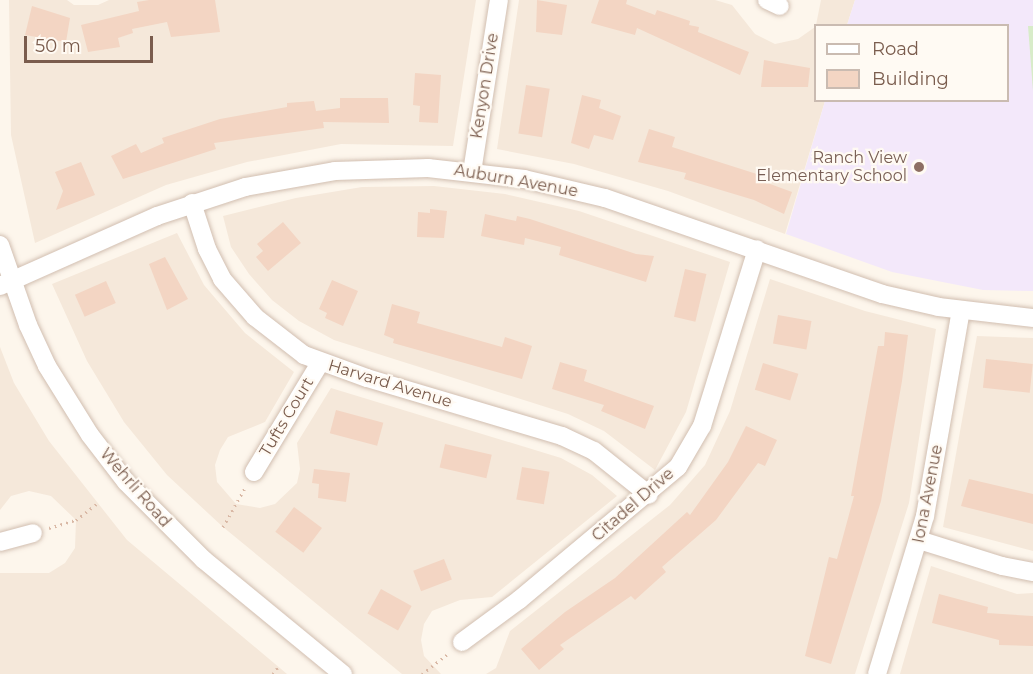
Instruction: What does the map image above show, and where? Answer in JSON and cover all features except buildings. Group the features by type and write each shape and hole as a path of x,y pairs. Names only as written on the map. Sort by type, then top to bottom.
{"street":[{"name":"Kenyon Drive","path":"472,171 499,0"},
{"name":"Auburn Avenue","path":"6,283 192,203 245,187 335,171 417,168 472,171 605,198 882,294 961,310 1033,318"},
{"name":"Harvard Avenue","path":"192,203 207,249 236,297 285,343 320,363 562,436 594,451 649,495"},
{"name":"Wehrli Road","path":"0,245 6,283 63,393 126,482 204,560 344,674"},
{"name":"Citadel Drive","path":"462,642 649,495 678,467 702,426 757,249"},
{"name":"Iona Avenue","path":"877,674 919,540 961,310"},
{"name":"Tufts Court","path":"254,472 320,363"},
{"path":"0,542 33,533"},
{"path":"919,540 1002,566 1033,572"}],"path":[{"path":"223,527 254,472"},
{"path":"33,533 76,520 98,503"},
{"path":"422,674 462,642"},
{"path":"273,674 278,667"}],"shaded area":[{"path":"9,0 67,0 74,5 98,5 109,0 476,0 453,146 341,144 247,162 166,185 35,243 11,135"},
{"path":"519,0 715,0 732,5 755,34 775,44 798,39 814,28 814,102 825,102 785,234 668,191 574,164 497,149"},
{"path":"821,0 855,0 847,24 816,24"},
{"name":"Ranch View Elementary School","path":"855,0 1033,0 1033,291 983,290 892,272 786,234 825,102 1009,102 1009,24 847,24"},
{"path":"434,186 505,194 579,211 730,262 686,412 655,470 604,431 568,414 334,340 299,321 272,300 249,274 231,247 223,216 296,198 362,187"},
{"path":"177,233 204,285 245,333 294,372 265,422 228,437 220,450 215,465 217,482 236,504 260,508 275,504 297,483 300,469 297,443 331,388 561,458 592,475 617,496 492,597 460,600 432,611 424,624 421,640 424,656 441,674 402,674 223,527 167,475 124,422 87,361 52,284"},
{"path":"770,279 865,311 936,329 909,503 855,674 486,674 496,668 510,631 670,505 705,465 730,411"},
{"path":"977,336 1033,338 1033,551 943,527"},
{"path":"0,347 14,383 49,441 127,540 287,674 0,674 0,573 49,573 65,563 75,548 76,520 51,496 29,491 11,496 0,510"},
{"path":"931,566 1017,594 1033,593 1033,674 900,674"}],"green space":[{"path":"1028,26 1033,26 1033,91"}],"place":[{"name":"Ranch View Elementary School","path":"919,167"}]}
